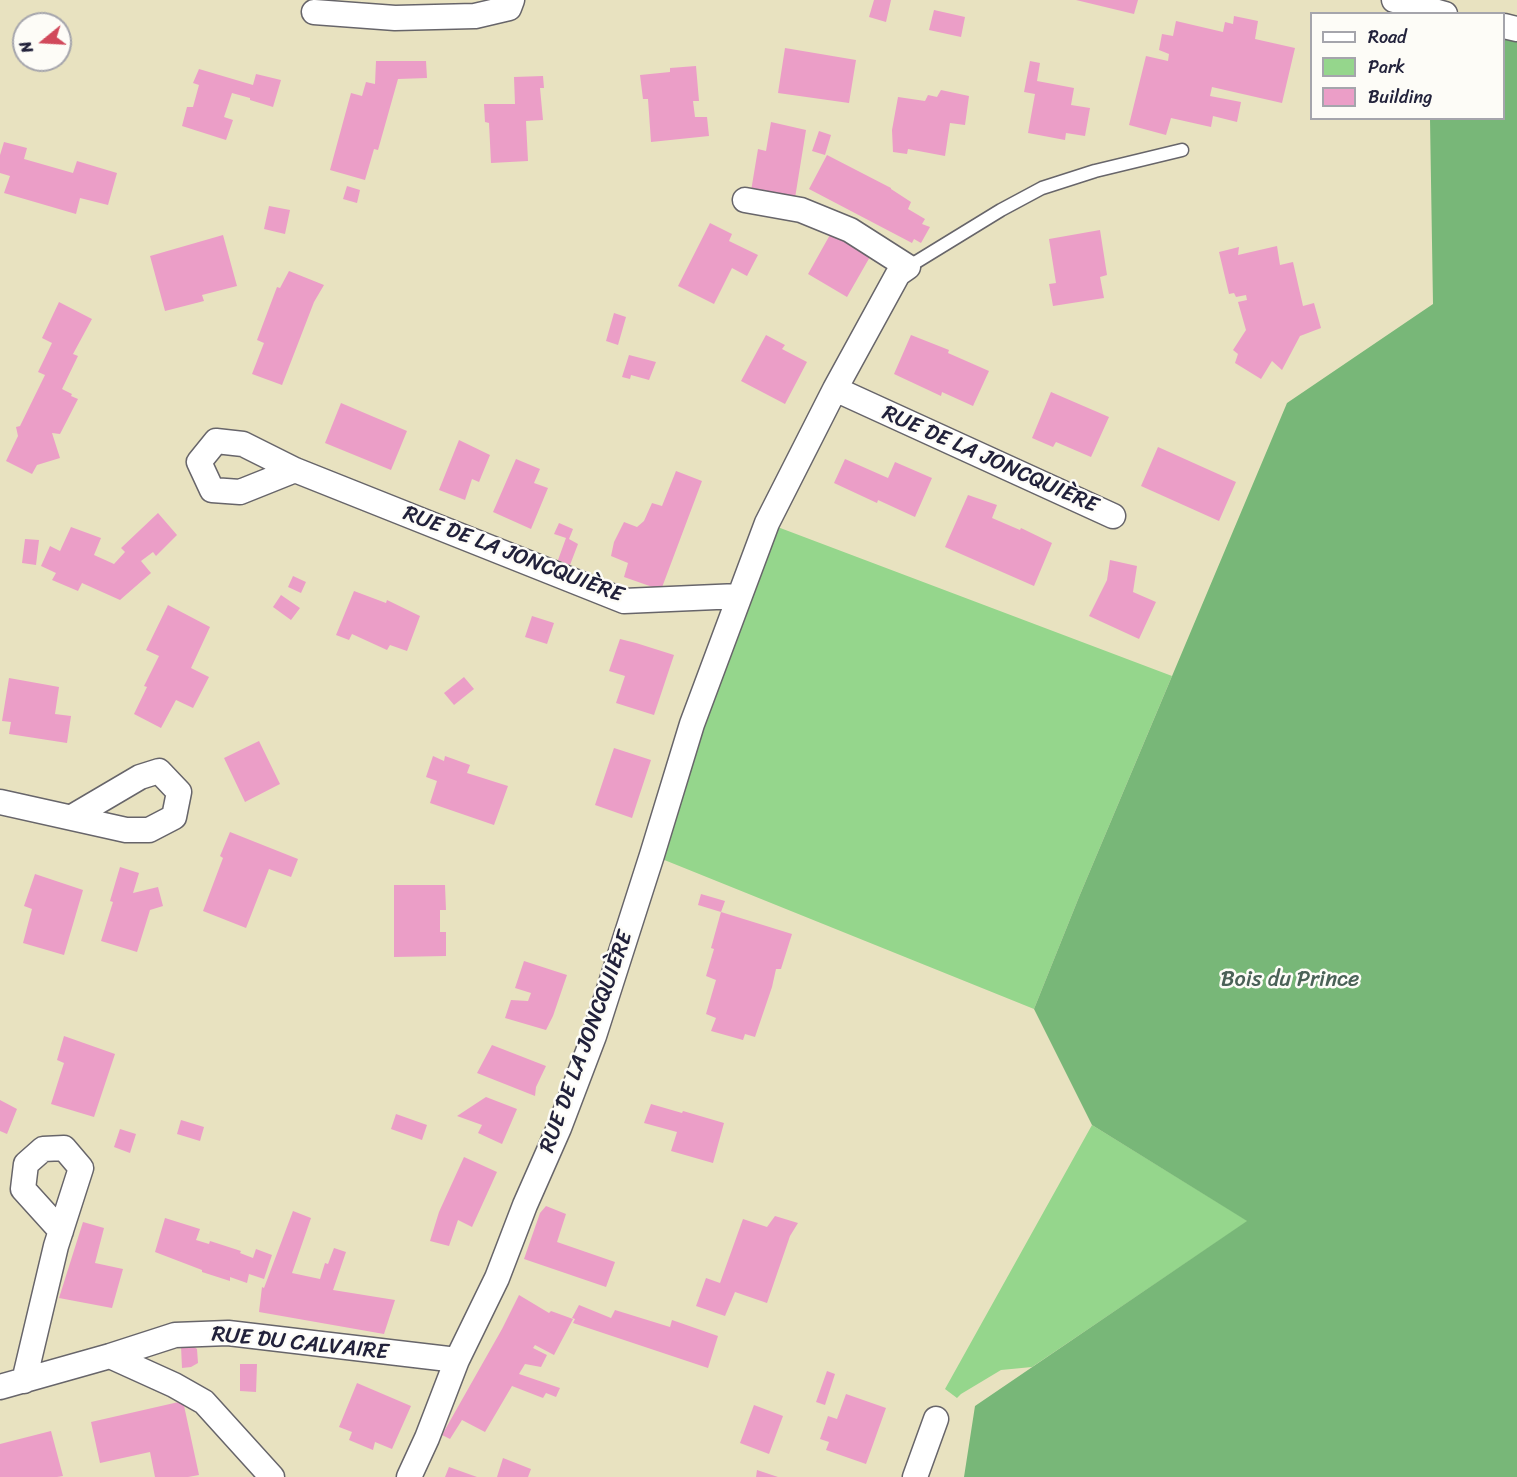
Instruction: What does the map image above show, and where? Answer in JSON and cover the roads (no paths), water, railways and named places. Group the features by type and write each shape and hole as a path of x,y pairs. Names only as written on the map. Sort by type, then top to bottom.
{"street":[{"path":"314,12 395,18 475,16 509,8 512,0"},
{"path":"1394,0 1438,12"},
{"path":"745,200 801,210 850,230 908,267"},
{"name":"RUE DE LA JONCQUIÈRE","path":"409,1477 458,1360 497,1278 594,1036 692,724 767,523 834,389 898,274 908,267"},
{"name":"RUE DE LA JONCQUIÈRE","path":"834,389 1113,516"},
{"name":"RUE DE LA JONCQUIÈRE","path":"295,470 624,601 739,596"},
{"path":"0,802 72,817"},
{"path":"24,1381 61,1231"},
{"name":"RUE DU CALVAIRE","path":"0,1387 175,1335 228,1333 458,1360"},
{"path":"110,1356 174,1385 204,1402 272,1477"},
{"path":"915,1477 936,1419"}],"lane":[{"name":"RUE DE LA JONCQUIÈRE","path":"908,267 1001,210 1042,188 1095,171 1182,150"}],"park label":[{"name":"Bois du Prince","path":"1290,980"}]}
